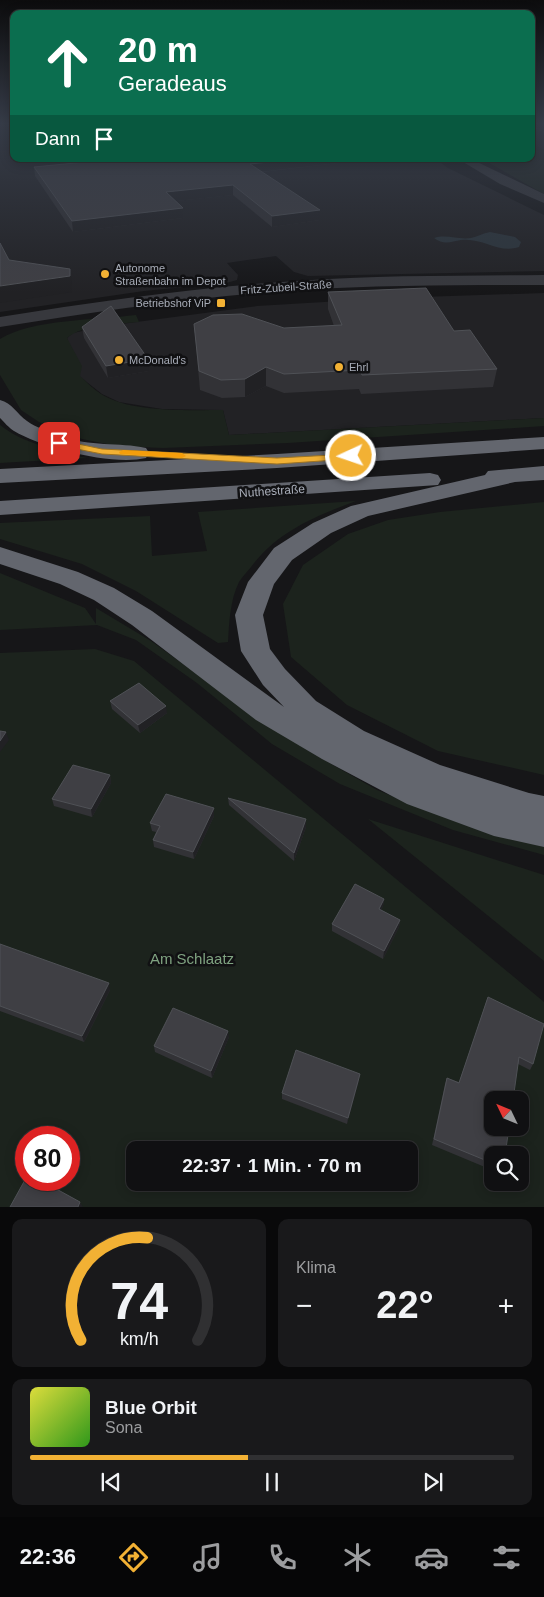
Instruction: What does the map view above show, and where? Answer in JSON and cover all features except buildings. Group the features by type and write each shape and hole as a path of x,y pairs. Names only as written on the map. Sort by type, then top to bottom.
{"highway":[{"path":"0,406 20,426 59,443 102,451 277,461"},
{"path":"0,476 277,461 544,442"},
{"name":"Nuthestraße","path":"0,508 544,473"},
{"path":"514,475 360,511 322,528 283,554 261,582 249,615 256,651 274,677 305,709 352,740 429,775 544,811"},
{"path":"0,555 69,578 104,594 142,618 267,712 342,755 419,794 494,821 544,832"}],"street":[{"path":"503,180 544,199"},
{"name":"Fritz-Zubeil-Straße","path":"0,322 149,299 266,287 380,282 544,280"}],"shaded area":[{"path":"0,180 473,180 544,215 544,271 308,276 294,272 276,256 227,263 238,275 237,280 226,283 144,291 0,312"},
{"path":"490,232 515,237 521,242 519,247 512,249 504,248 469,240 444,242 434,238 471,238"},
{"path":"544,293 544,418 229,435 223,410 162,409 119,402 102,394 79,376 67,338 73,333 106,326 257,306 391,298"}],"green space":[{"path":"520,180 544,180 544,194"},
{"path":"136,315 139,322 92,327 74,333 67,338 82,366 80,376 101,394 128,405 177,410 223,410 229,435 544,418 544,426 288,443 163,448 117,446 82,439 39,422 21,410 0,375 0,339 13,332 47,324"},
{"path":"0,425 30,442 87,458 0,463"},
{"path":"356,501 298,526 261,555 239,582 236,589 230,612 228,642 218,643 136,591 82,564 0,539 0,523 150,516 152,556 207,551 198,512"},
{"path":"544,502 544,775 438,751 347,705 291,657 283,604 303,565 348,534 388,520 440,512"},
{"path":"0,573 85,608 96,624 96,608 151,641 260,719 312,753 377,790 459,823 544,847 544,855 453,830 340,784 272,744 197,683 136,640 97,625 0,630"},
{"name":"Am Schlaatz","path":"95,649 134,661 544,1002 544,1207 0,1207 0,653"},
{"path":"368,819 544,875 544,961"}],"slow traffic":[{"path":"123,452 182,456"}],"place":[{"name":"Autonome Straßenbahn im Depot","path":"105,274"},
{"name":"Betriebshof ViP","path":"221,303"},
{"name":"McDonald's","path":"119,360"},
{"name":"Ehrl","path":"339,367"}],"route":[{"path":"59,443 102,451 277,461 351,456"}]}
